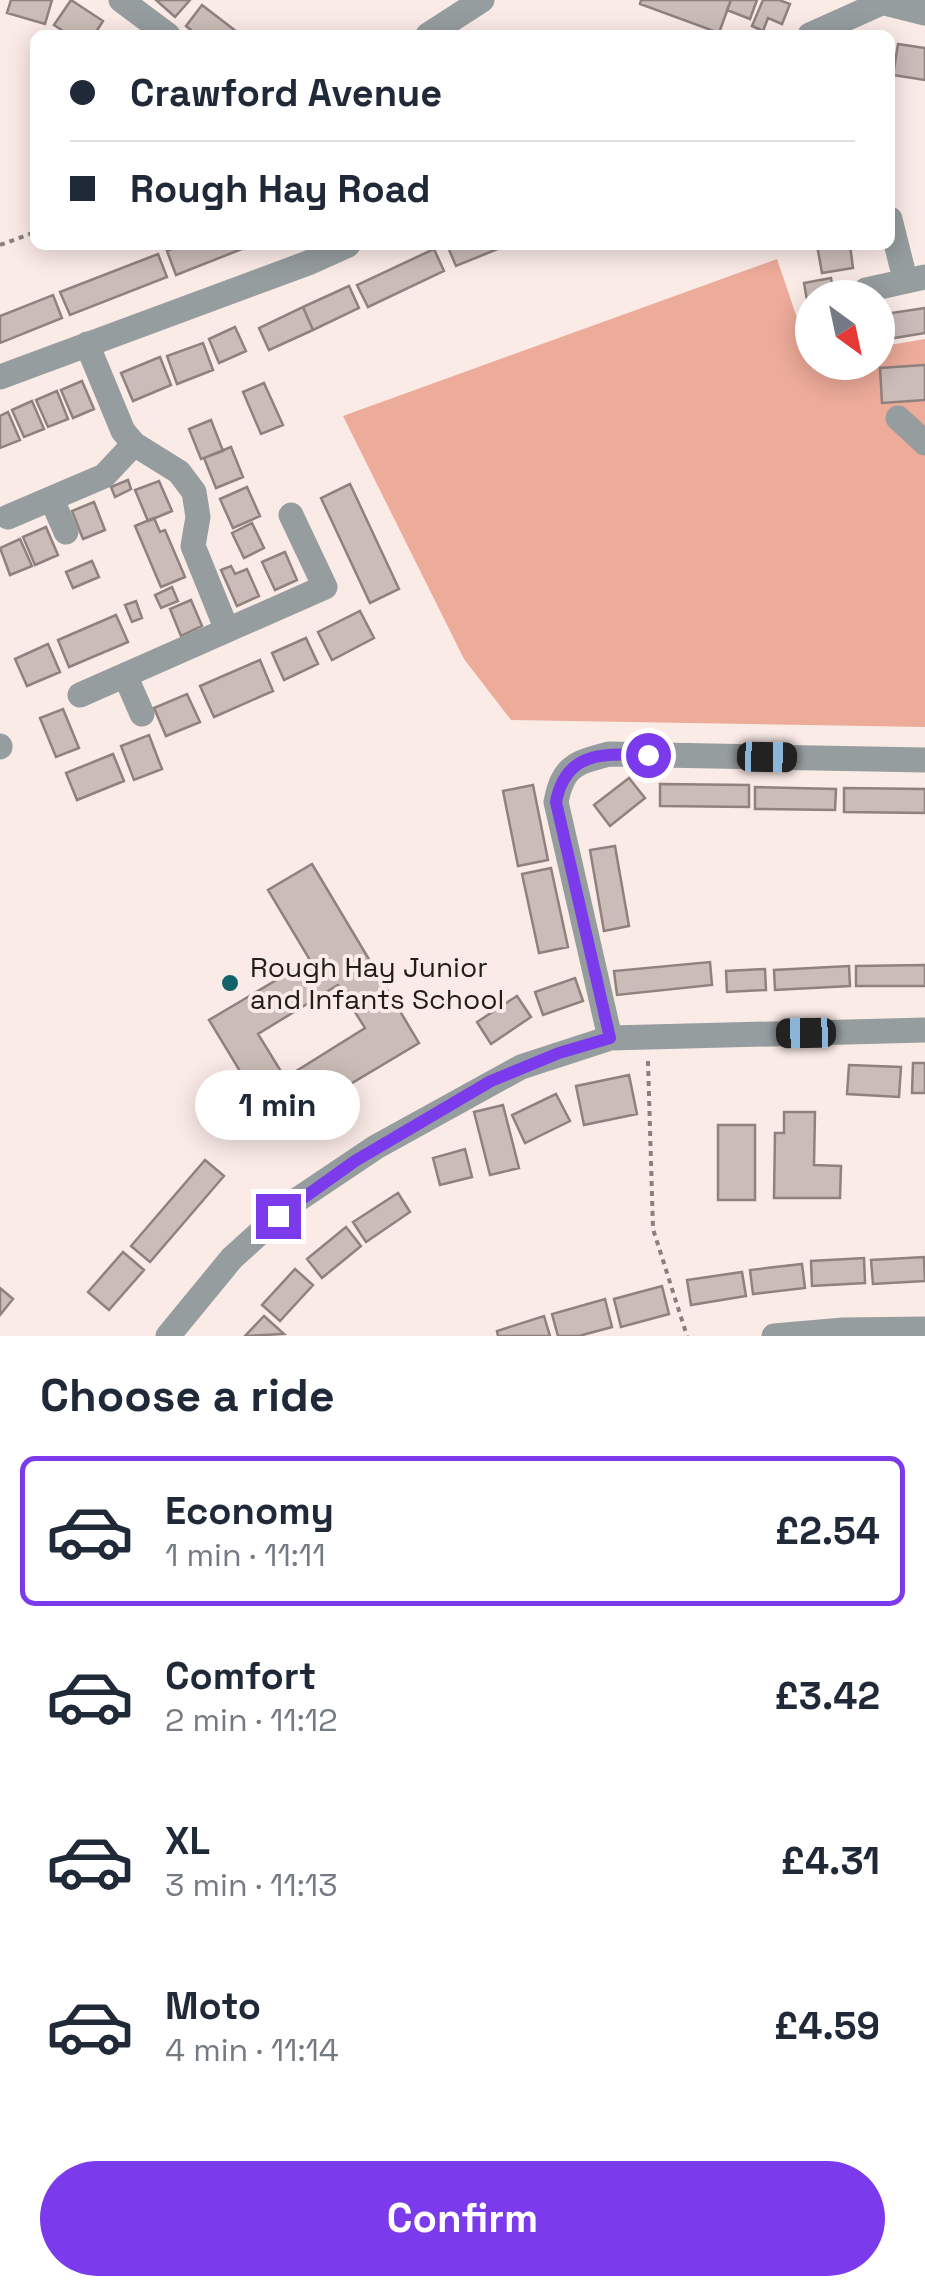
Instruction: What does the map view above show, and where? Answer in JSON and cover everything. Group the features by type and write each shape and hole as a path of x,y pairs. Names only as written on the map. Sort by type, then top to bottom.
{"street":[{"path":"121,0 161,30"},
{"path":"436,30 482,0"},
{"path":"820,30 877,1 925,13"},
{"path":"895,231 915,278"},
{"path":"0,377 337,250"},
{"path":"88,344 124,431 134,444 179,472 194,492 198,517 193,546 228,630"},
{"path":"898,418 925,444"},
{"path":"8,517 104,476 134,444"},
{"path":"52,500 66,532"},
{"path":"80,695 325,587 291,515"},
{"path":"125,675 142,714"},
{"path":"610,1038 556,802 560,779 577,762 609,754 925,760"},
{"path":"168,1336 232,1258 294,1202 491,1081 534,1062 610,1038 925,1030"},
{"path":"774,1336 925,1329"}],"path":[{"path":"0,246 30,234"},
{"path":"648,1036 652,1228 687,1336"}],"shaded area":[{"path":"777,259 795,312 795,380 895,380 895,344 925,339 925,727 511,720 464,659 343,416"}],"building":[{"path":"11,0 52,0 45,24 7,13"},
{"path":"71,0 103,21 97,30 62,30 54,25"},
{"path":"156,0 190,0 175,17"},
{"path":"641,0 731,0 720,30 640,4"},
{"path":"731,0 757,0 750,19 727,10"},
{"path":"763,0 790,4 782,24 768,18 763,30 752,26"},
{"path":"202,5 234,30 191,30 186,26"},
{"path":"898,44 925,48 925,80 895,75"},
{"path":"169,250 239,250 176,275"},
{"path":"432,250 444,271 368,307 357,285"},
{"path":"449,250 495,250 456,266"},
{"path":"818,250 851,250 853,268 822,273"},
{"path":"158,254 167,277 70,315 60,292"},
{"path":"349,286 359,308 313,330 303,307"},
{"path":"53,295 62,318 0,343 0,316"},
{"path":"303,307 313,330 269,350 259,328"},
{"path":"925,308 925,333 895,338 895,312"},
{"path":"235,327 246,351 219,363 209,339"},
{"path":"203,343 213,370 177,384 167,356"},
{"path":"160,357 171,385 133,401 121,373"},
{"path":"925,365 925,400 882,403 881,380 895,380 895,367"},
{"path":"82,381 94,409 73,418 61,390"},
{"path":"264,383 283,425 261,434 243,392"},
{"path":"57,391 68,419 48,427 36,400"},
{"path":"32,401 44,429 24,437 12,410"},
{"path":"8,412 20,440 0,448 0,416"},
{"path":"211,420 223,451 201,459 189,429"},
{"path":"231,447 243,477 216,488 204,458"},
{"path":"128,480 131,489 115,497 111,487"},
{"path":"159,481 172,511 148,521 135,490"},
{"path":"350,484 399,589 370,603 321,498"},
{"path":"247,487 260,516 233,528 220,499"},
{"path":"94,502 105,530 83,539 72,511"},
{"path":"154,518 160,532 165,530 185,577 161,587 135,526"},
{"path":"252,523 264,548 244,558 232,533"},
{"path":"46,527 58,555 35,565 23,537"},
{"path":"20,539 32,566 10,575 0,548"},
{"path":"285,552 297,580 275,590 262,562"},
{"path":"92,561 99,577 73,588 66,572"},
{"path":"231,566 235,574 247,569 259,596 237,606 221,570"},
{"path":"172,587 178,601 161,608 155,595"},
{"path":"191,600 202,626 181,636 170,609"},
{"path":"136,601 142,618 132,622 125,605"},
{"path":"360,611 374,638 332,660 318,632"},
{"path":"116,615 128,642 69,667 58,640"},
{"path":"306,638 318,664 284,680 272,653"},
{"path":"48,644 60,672 27,686 15,659"},
{"path":"260,660 273,691 214,717 200,686"},
{"path":"187,694 200,722 166,736 154,708"},
{"path":"63,709 79,748 56,757 40,718"},
{"path":"149,735 162,769 134,780 121,746"},
{"path":"113,754 124,781 77,800 66,773"},
{"path":"629,778 645,798 610,826 594,805"},
{"path":"660,784 749,785 749,807 660,806"},
{"path":"533,785 548,860 518,866 503,791"},
{"path":"755,787 836,789 835,810 755,809"},
{"path":"844,788 925,789 925,813 844,812"},
{"path":"615,846 629,926 604,931 590,850"},
{"path":"312,864 419,1043 275,1129 209,1020 310,960 268,890","holes":["338,985 365,1028 285,1078 258,1034"]},
{"path":"551,868 568,947 539,953 522,874"},
{"path":"710,962 712,985 617,995 614,971"},
{"path":"925,965 925,986 856,986 856,966"},
{"path":"849,966 850,986 775,990 774,970"},
{"path":"765,969 766,990 727,992 726,971"},
{"path":"575,978 583,1001 543,1015 535,992"},
{"path":"517,996 531,1017 491,1044 477,1022"},
{"path":"913,1063 925,1063 925,1093 912,1093"},
{"path":"849,1065 901,1067 899,1097 847,1094"},
{"path":"629,1075 637,1114 584,1125 576,1086"},
{"path":"556,1094 570,1121 525,1143 512,1115"},
{"path":"503,1105 519,1168 490,1175 474,1112"},
{"path":"784,1112 815,1112 814,1165 841,1166 840,1198 774,1198 775,1133 784,1133"},
{"path":"718,1125 755,1125 755,1200 718,1200"},
{"path":"465,1149 472,1177 440,1185 433,1158"},
{"path":"205,1160 224,1176 150,1262 131,1246"},
{"path":"398,1193 410,1212 366,1242 353,1222"},
{"path":"346,1227 361,1246 322,1278 307,1259"},
{"path":"123,1252 144,1270 109,1310 88,1292"},
{"path":"924,1257 925,1281 873,1284 871,1260"},
{"path":"864,1258 865,1283 812,1286 811,1261"},
{"path":"802,1264 805,1288 753,1294 750,1270"},
{"path":"295,1269 313,1285 280,1321 262,1305"},
{"path":"742,1272 746,1296 691,1305 687,1280"},
{"path":"662,1286 669,1314 621,1327 614,1299"},
{"path":"0,1288 13,1299 0,1315"},
{"path":"605,1299 612,1327 579,1336 558,1336 552,1314"},
{"path":"264,1316 284,1334 245,1336"},
{"path":"544,1316 550,1336 498,1336 497,1331"}],"place":[{"name":"Rough Hay Junior and Infants School","path":"230,983"}],"route":[{"path":"278,1216 355,1161 491,1081 559,1053 610,1038 556,802 560,779 577,762 609,754 648,755"}]}
